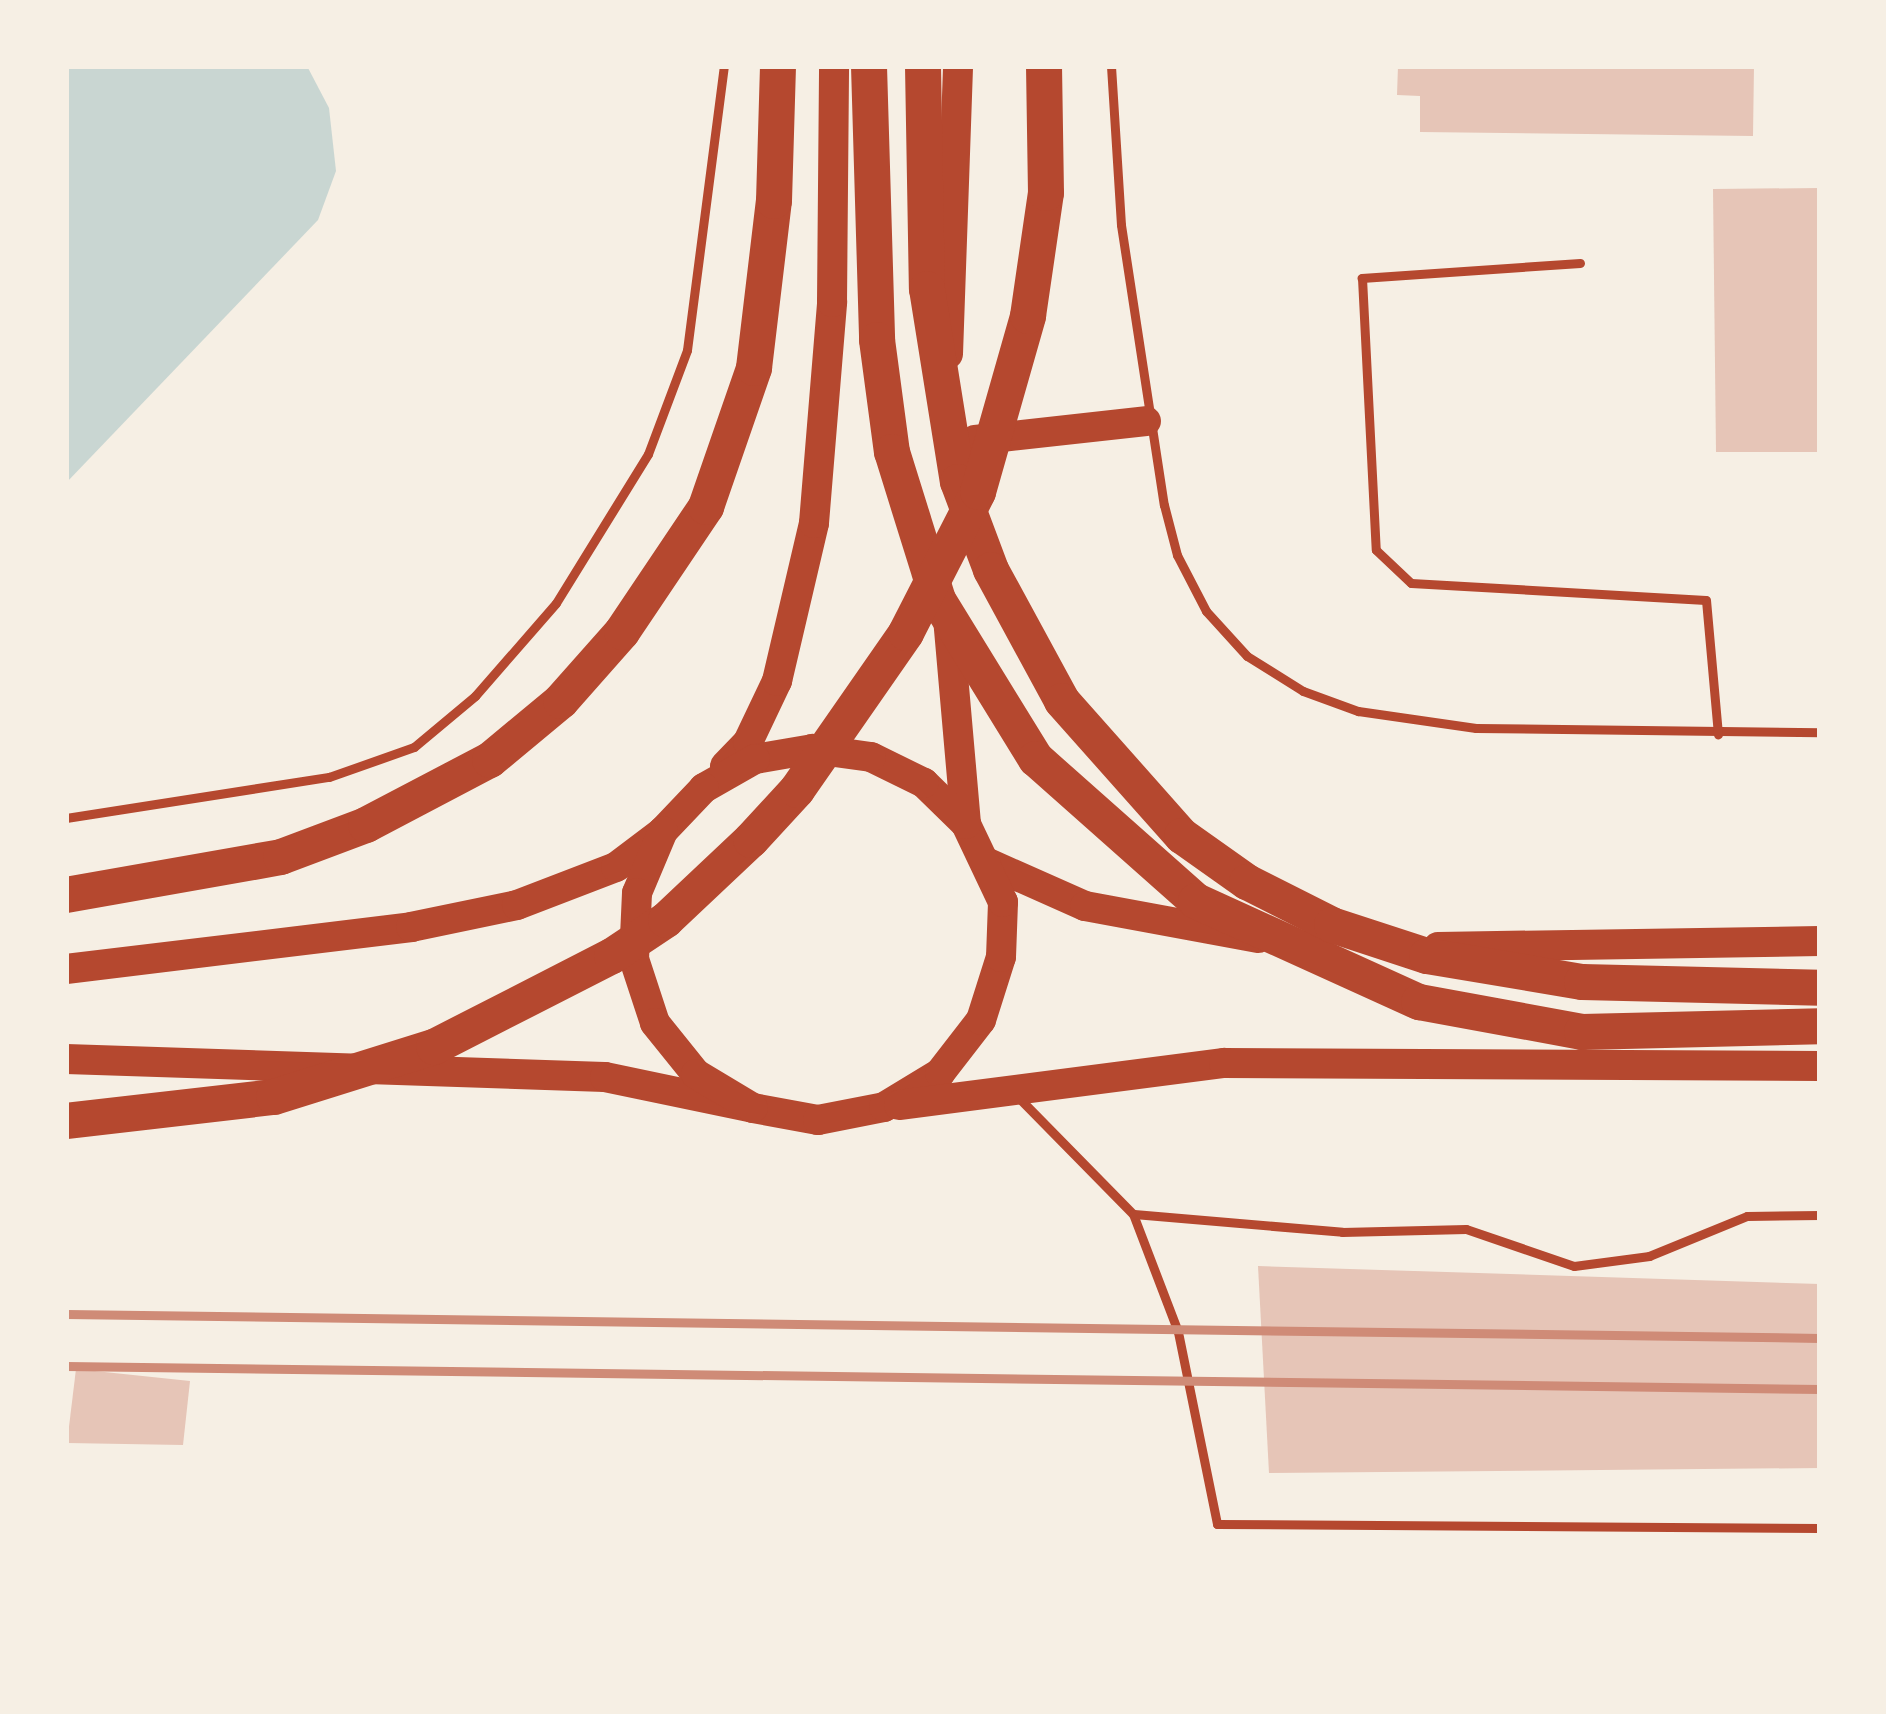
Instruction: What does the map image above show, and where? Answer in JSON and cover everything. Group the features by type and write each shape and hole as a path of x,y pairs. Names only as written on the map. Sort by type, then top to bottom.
{"highway":[{"path":"66,895 281,857 387,816 490,760 561,701 622,632 706,507 754,368 774,202 778,66"},
{"path":"869,66 877,340 892,452 938,600 1036,759 1196,901 1419,1002 1582,1032 1820,1026"},
{"path":"923,66 927,289 958,482 991,570 1062,701 1182,836 1332,925 1427,956 1582,982 1820,988"},
{"path":"66,1121 274,1097 434,1047 612,956 666,920 751,840 797,790 906,633 991,458 1028,316 1046,193 1044,66"}],"main road":[{"path":"66,969 411,927 517,905 616,868 663,831 748,742 777,681 814,523 832,302 834,66"},
{"path":"958,66 946,443 946,606 966,824"},
{"path":"946,443 1146,421"},
{"path":"704,788 755,759 813,749 871,757 924,783 966,824 1003,902 1001,957 981,1020 940,1073 884,1107"},
{"path":"663,831 637,893 634,959 648,1001 696,1074 753,1108"},
{"path":"988,863 1085,906 1259,938 1367,947 1820,941"},
{"path":"66,1059 604,1077 818,1120 1010,1089 1224,1063 1820,1066"}],"lane":[{"path":"66,818 329,777 414,747 475,696 556,603 648,454 688,350 724,66"},
{"path":"1111,66 1146,421 1177,555 1206,611 1247,656 1303,691 1358,711 1476,728 1820,732"},
{"path":"1580,262 1362,278 1376,550 1411,583 1706,600 1718,734"},
{"path":"1010,1089 1133,1214 1178,1332 1217,1524 1820,1528"},
{"path":"1133,1214 1342,1232 1466,1229 1574,1267 1649,1256 1747,1216 1820,1215"}],"shaded area":[{"path":"66,66 307,66 329,108 336,171 318,220 66,483"}],"building":[{"path":"1398,66 1754,66 1753,136 1420,132 1420,96 1397,95"},
{"path":"1820,188 1820,452 1716,452 1713,189"},
{"path":"1258,1266 1820,1284 1820,1468 1269,1473"},
{"path":"76,1369 190,1381 183,1445 67,1443"}],"railway":[{"path":"66,1314 1820,1338"},
{"path":"66,1366 1820,1389"}]}
